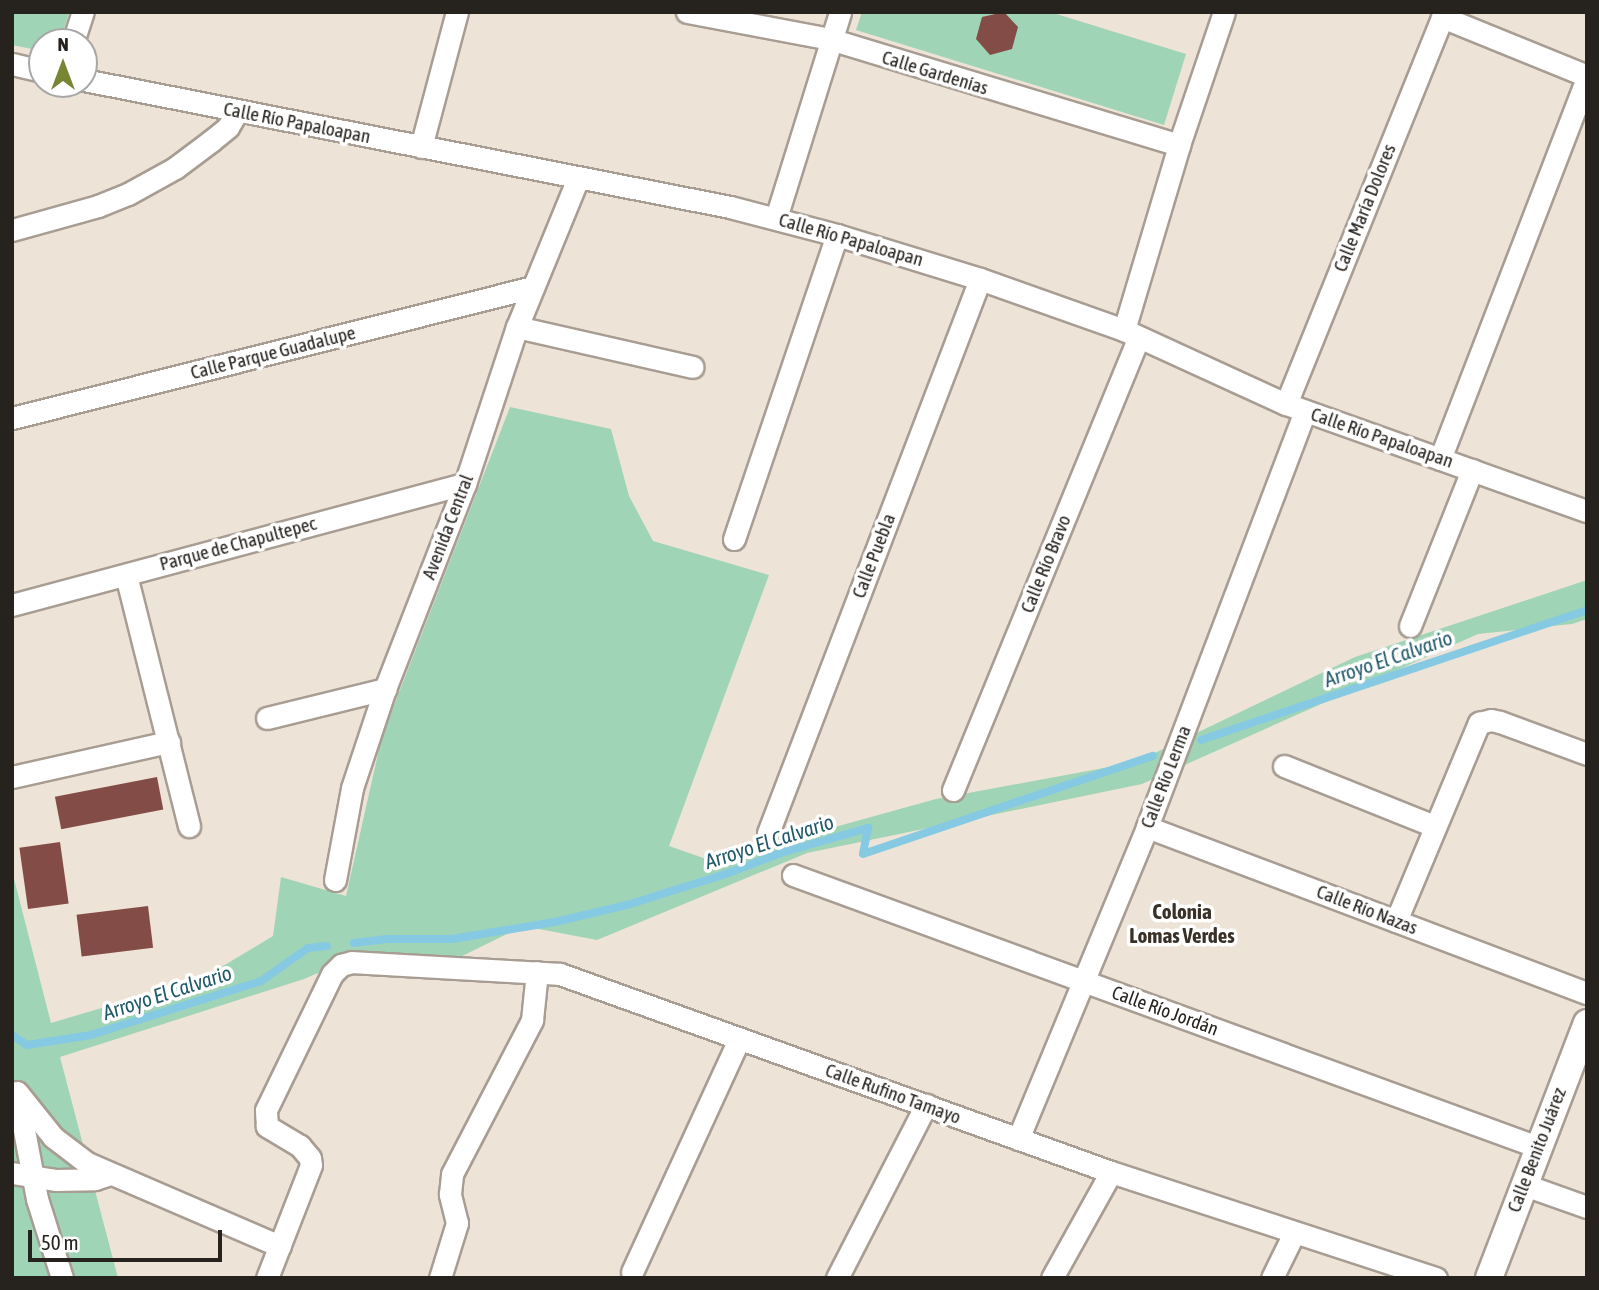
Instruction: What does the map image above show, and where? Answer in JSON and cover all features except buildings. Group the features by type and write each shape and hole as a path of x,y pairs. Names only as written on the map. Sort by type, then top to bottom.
{"street":[{"path":"421,147 457,12"},
{"name":"Calle Gardenías","path":"687,12 830,40 1179,145"},
{"path":"776,218 840,12"},
{"name":"Calle Río Bravo","path":"953,790 1131,334 1179,145 1224,12"},
{"path":"1440,458 1587,77 1443,14"},
{"name":"Calle María Dolores","path":"1295,408 1443,14"},
{"name":"Calle Río Papaloapan","path":"98,83 776,218 837,235 980,279 1131,334 1295,408 1587,511"},
{"path":"12,230 98,206 128,194 175,168 211,141 228,127 237,111"},
{"name":"Avenida Central","path":"335,880 352,788 385,689 465,484 517,327 578,178"},
{"path":"734,539 837,235"},
{"name":"Calle Puebla","path":"768,833 980,279"},
{"name":"Calle Parque Guadalupe","path":"12,418 533,287"},
{"path":"517,327 692,368"},
{"name":"Calle Río Lerma","path":"1018,1139 1147,827 1295,408"},
{"path":"1410,626 1472,470"},
{"name":"Parque de Chapultepec","path":"12,605 465,484"},
{"path":"126,575 189,826"},
{"path":"267,718 385,689"},
{"path":"1396,921 1479,723 1491,720 1500,722 1587,754"},
{"path":"12,778 169,742"},
{"path":"1284,766 1434,826"},
{"name":"Calle Río Nazas","path":"1147,827 1587,993"},
{"name":"Calle Río Jordán","path":"793,874 1538,1147"},
{"name":"Calle Rufino Tamayo","path":"280,1246 310,1174 310,1158 300,1146 267,1126 265,1116 332,974 341,965 360,962 560,974 1111,1172 1436,1278"},
{"path":"440,1278 457,1223 450,1194 452,1174 532,1020 537,972"},
{"name":"Calle Benito Juárez","path":"1489,1278 1522,1184 1587,1023"},
{"path":"632,1272 739,1039"},
{"path":"15,1089 68,1152 110,1174 280,1246 267,1278"},
{"path":"15,1089 22,1175 62,1278"},
{"path":"837,1278 926,1105"},
{"path":"1052,1278 1111,1172"},
{"path":"22,1175 95,1179 110,1174"},
{"path":"1522,1184 1587,1207"},
{"path":"1272,1278 1294,1233"}],"green space":[{"path":"12,12 69,12 64,28 28,28 28,48 12,45"},
{"path":"862,12 1050,12 1186,54 1164,125 856,30"},
{"path":"510,407 611,429 629,496 653,541 769,575 669,846 712,861 936,799 1136,762 1355,657 1587,580 1587,619 1572,624 1478,634 1142,784 807,853 597,940 523,926 458,958 362,954 304,979 60,1057 118,1278 12,1278 12,871 51,1023 203,978 273,936 281,877 346,896 382,736"}],"waterway":[{"name":"Arroyo El Calvario","path":"1201,740 1587,610"},
{"name":"Arroyo El Calvario","path":"354,943 389,939 452,939 555,922 627,905 723,875 781,853 868,828 863,854 1153,756"},
{"name":"Arroyo El Calvario","path":"12,1035 27,1045 91,1035 261,981 308,948 327,946"}],"district":[{"name":"Colonia Lomas Verdes","path":"1182,923"}]}
